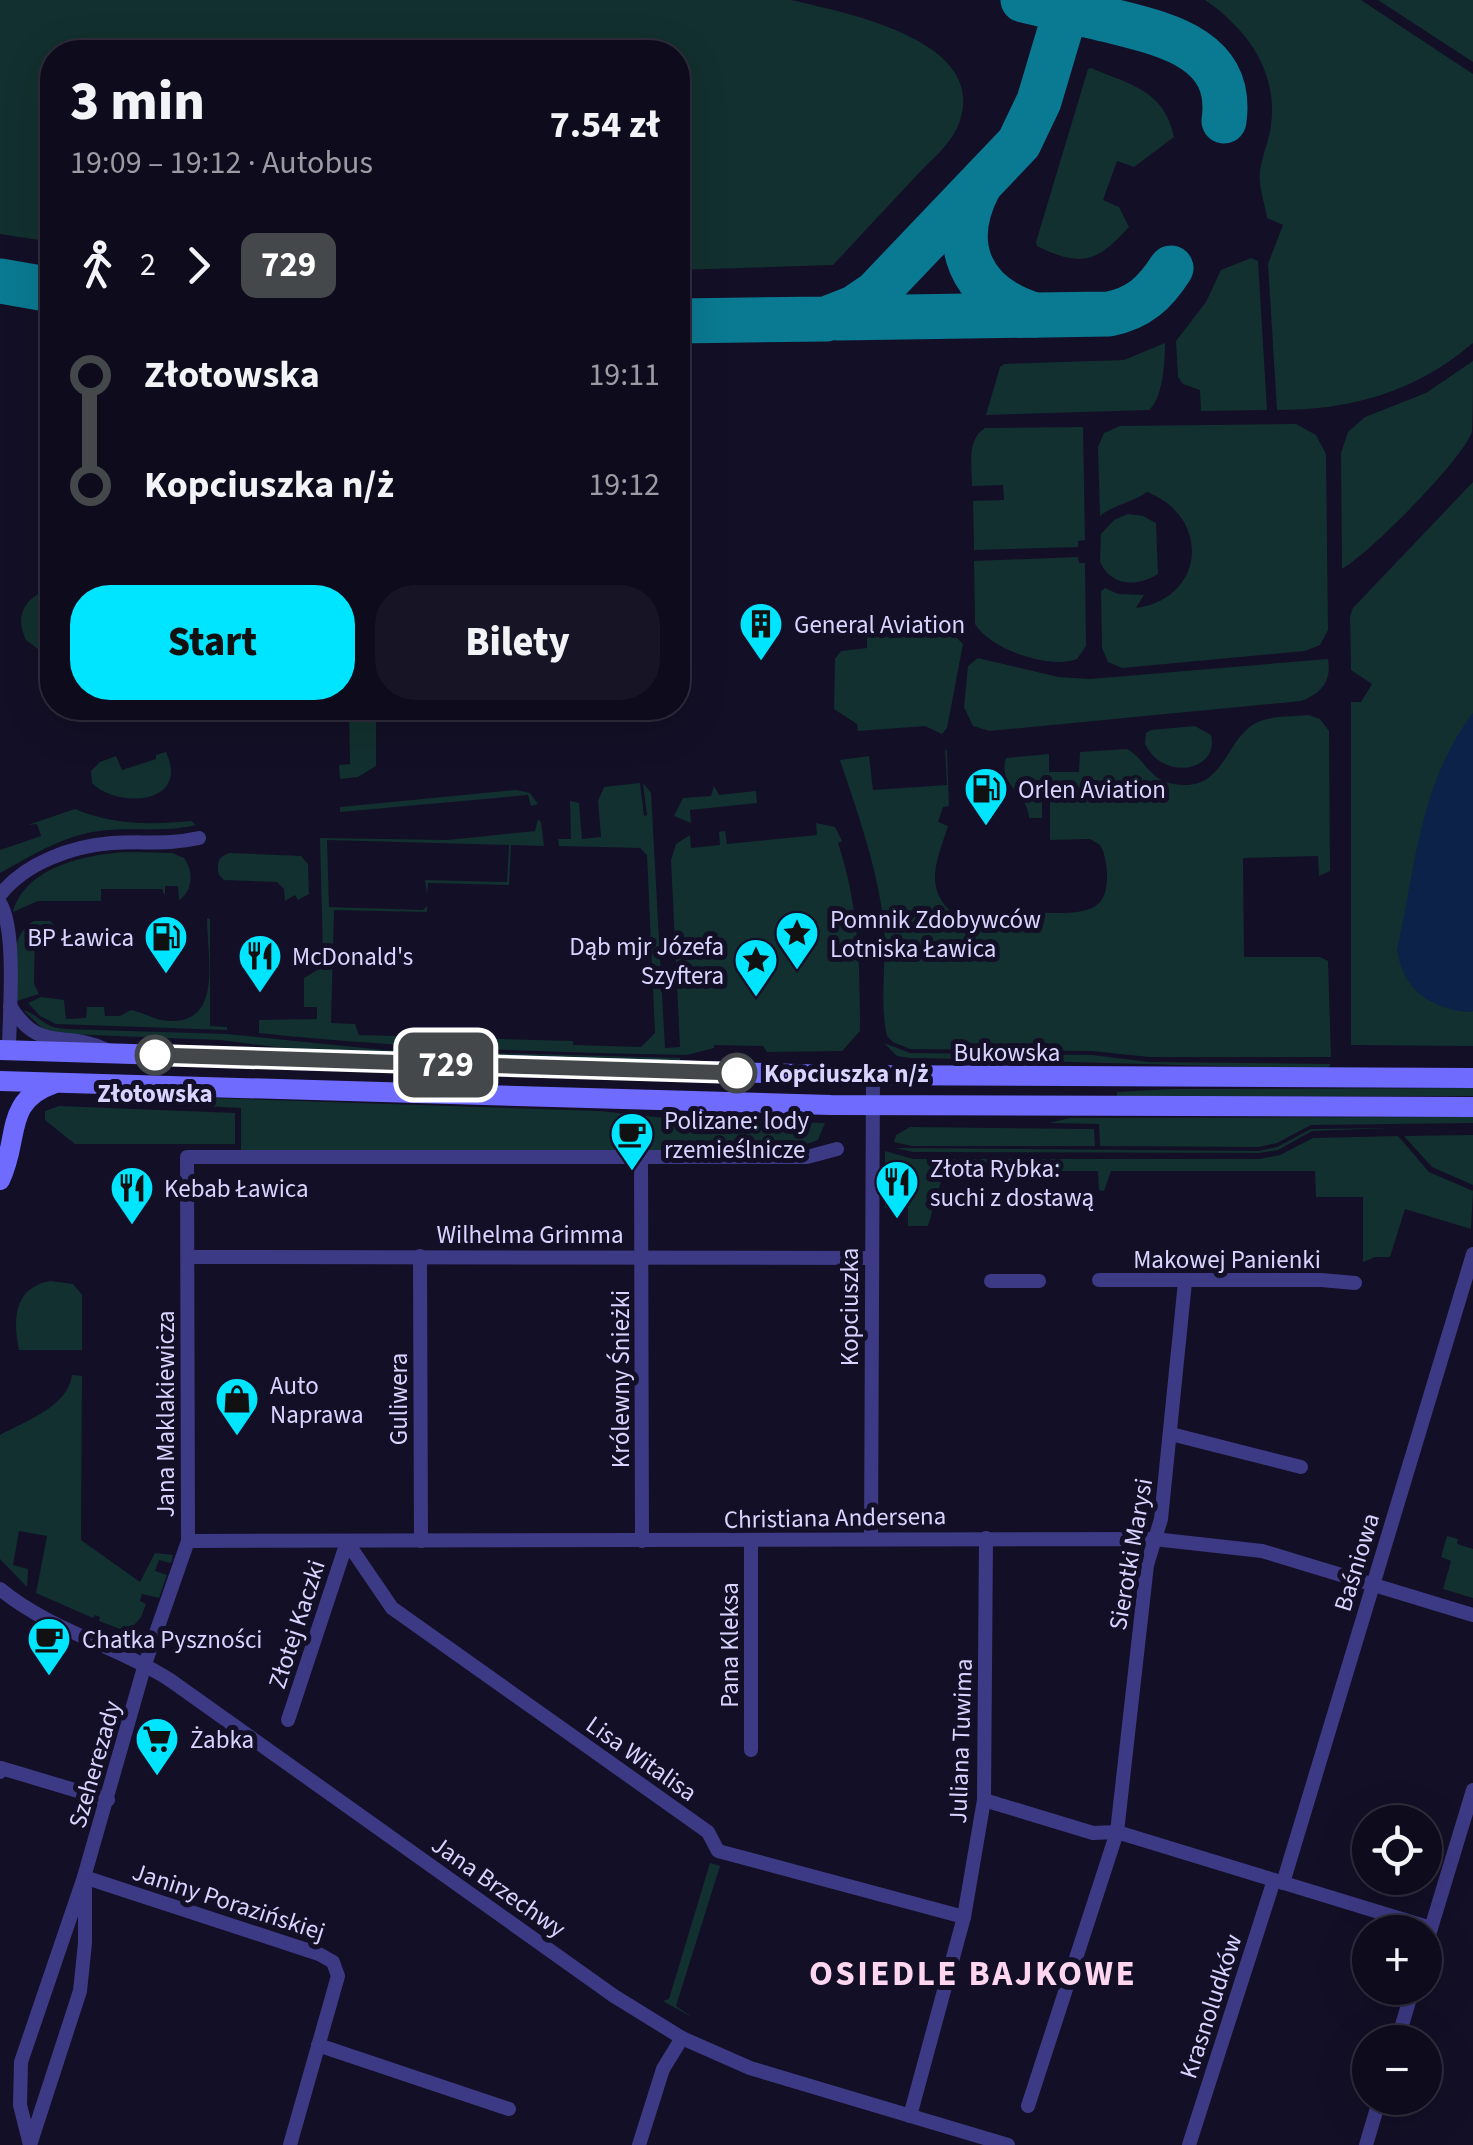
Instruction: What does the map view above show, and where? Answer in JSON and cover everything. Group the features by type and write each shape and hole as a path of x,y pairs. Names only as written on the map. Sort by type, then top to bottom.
{"main road":[{"name":"Bukowska","path":"4,1050 873,1076 1473,1078"},
{"path":"4,1050 12,1134"},
{"path":"4,1081 872,1105 1473,1107"},
{"path":"0,1180 27,1096 61,1082"}],"street":[{"path":"0,895 27,872 76,850 109,843 176,843 198,838"},
{"path":"0,903 8,922 10,1006 4,1050"},
{"path":"10,1006 38,1036 88,1041 114,1053"},
{"name":"Kopciuszka","path":"871,1539 873,1076"},
{"path":"641,1157 807,1157 837,1149"},
{"name":"Jana Maklakiewicza","path":"145,1664 188,1541 187,1156 641,1157"},
{"name":"Królewny Śnieżki","path":"641,1157 642,1542"},
{"name":"Baśniowa","path":"1279,1882 1473,1254"},
{"name":"Guliwera","path":"420,1256 421,1541"},
{"name":"Wilhelma Grimma","path":"188,1257 872,1258"},
{"path":"991,1280 1039,1280"},
{"name":"Makowej Panienki","path":"1099,1280 1356,1283"},
{"name":"Sierotki Marysi","path":"1116,1832 1147,1566 1162,1519 1185,1282"},
{"path":"1170,1434 1301,1466"},
{"name":"Juliana Tuwima","path":"910,2116 964,1917 984,1800 986,1538"},
{"name":"Christiana Andersena","path":"188,1541 1154,1539 1262,1551 1473,1615"},
{"name":"Pana Kleksa","path":"751,1540 751,1750"},
{"name":"Złotej Kaczki","path":"288,1720 347,1542"},
{"name":"Lisa Witalisa","path":"347,1542 392,1608 708,1832 718,1851 964,1917"},
{"name":"Jana Brzechwy","path":"0,1589 39,1617 145,1664 614,1996 682,2038 750,2068 910,2116 967,2140 1008,2145"},
{"name":"Szeherezady","path":"30,2145 20,2105 21,2062 108,1800 145,1664"},
{"path":"0,1772 1,1768 108,1800"},
{"path":"1435,1915 1473,1790"},
{"path":"984,1800 1093,1832 1116,1832 1388,1915"},
{"path":"1028,2106 1116,1832"},
{"name":"Szeherezady","path":"30,2145 80,1991 85,1943 84,1877"},
{"name":"Janiny Porazińskiej","path":"84,1877 328,1958 337,1968 338,1976 290,2145"},
{"name":"Krasnoludków","path":"1189,2145 1279,1882"},
{"path":"639,2145 663,2070 682,2038"},
{"path":"318,2045 509,2109"},
{"path":"1366,2145 1375,2115"}],"green space":[{"path":"0,0 791,0 846,13 909,36 936,53 955,73 963,98 957,128 949,141 833,265 690,270 690,40 40,40 40,240 0,234"},
{"path":"1205,0 1361,0 1473,74 1473,343 1451,360 1405,386 1357,402 1277,410 1268,264 1283,225 1267,218 1260,176 1271,125 1270,87 1246,38"},
{"path":"1378,0 1473,0 1473,62"},
{"path":"1091,68 1154,99 1169,121 1174,137 1134,167 1117,161 1103,200 1119,207 1129,227 1098,254 1077,259 1053,253 1036,242"},
{"path":"1251,258 1258,261 1267,410 1201,411 1200,390 1183,384 1178,377 1176,341 1206,302 1221,270"},
{"path":"1165,343 1160,389 1149,410 986,415 1004,364 1124,360"},
{"path":"1473,361 1472,432 1465,445 1414,505 1342,569 1341,453 1348,432 1365,417 1426,393"},
{"path":"1296,424 1316,435 1326,454 1328,630 1320,645 1305,651 1122,668 1108,662 1102,648 1101,591 1105,588 1118,594 1144,595 1136,608 1159,601 1176,589 1192,556 1190,537 1182,519 1168,504 1147,492 1100,516 1098,447 1104,433 1120,426"},
{"path":"1083,427 1085,540 1078,541 1078,547 974,550 973,501 1004,500 1003,485 972,486 971,454 979,433 985,428"},
{"path":"1473,482 1473,1046 1351,1045 1351,702 1361,702 1372,684 1351,670 1350,616 1353,608"},
{"path":"1128,514 1156,523 1158,574 1134,583 1111,576 1100,562 1101,534 1114,520"},
{"path":"1078,557 1079,563 1085,563 1086,646 1077,659 1051,662 1021,655 993,642 975,624 974,561"},
{"path":"40,594 40,650 26,640 21,622 25,607"},
{"path":"954,635 963,644 947,728 942,734 925,726 858,731 857,724 834,709 835,659 841,651 867,648 867,637"},
{"path":"978,658 1058,677 1090,679 1328,659 1329,667 1324,686 1301,701 990,731 973,726 964,707 968,666"},
{"path":"1308,715 1320,719 1329,731 1330,871 1319,876 1318,856 1243,858 1244,957 1320,957 1328,961 1331,1057 1149,1057 1092,1051 910,1049 887,1036 881,905 840,760 869,756 873,790 947,785 947,751 949,806 943,807 938,822 948,826 936,865 936,888 951,912 968,921 987,922 1026,914 1086,910 1103,898 1107,883 1100,845 1090,839 1050,840 1050,800 1042,800 1042,818 1029,818 1024,802 1006,776 1006,758 1049,754 1049,772 1079,772 1080,752 1127,749 1162,780 1187,785 1212,775 1254,724"},
{"path":"349,720 376,720 376,766 358,777 340,779 339,765 350,764"},
{"path":"1195,726 1211,735 1212,745 1197,765 1170,766 1156,758 1145,744 1146,733 1151,730"},
{"path":"166,752 171,770 168,783 160,792 133,799 118,797 92,783 91,771 100,762 116,756 122,770"},
{"path":"640,783 644,816 647,815 643,783 651,793 665,1048 680,1047 671,860 676,844 690,835 691,848 720,845 719,832 725,831 727,844 817,835 816,823 835,827 842,841 838,843 857,936 860,1031 842,1051 767,1052 763,1046 714,1045 687,1055 579,1052 419,1046 259,1033 259,1020 317,1019 317,1007 304,1007 304,978 317,970 323,955 320,838 448,840 535,831 538,819 544,846 511,845 509,885 428,883 427,894 425,880 507,882 509,845 327,840 329,907 423,910 427,906 427,912 334,910 331,1023 355,1024 359,1035 573,1041 573,1045 641,1047 655,1033 647,855 640,848 559,846 558,839 571,839 570,801 579,803 582,839 601,837 598,801 604,787"},
{"path":"714,786 719,795 756,791 757,803 690,810 691,823 674,816 683,798 711,796"},
{"path":"516,790 530,793 538,804 531,806 528,795 340,812 340,807"},
{"path":"75,809 118,821 191,821 196,825 80,835 0,873 0,850 41,836 37,824 28,825"},
{"path":"131,852 172,853 184,858 190,880 184,896 179,900 178,886 165,886 165,896 162,889 101,889 101,901 38,901 13,912 20,896 45,873 79,859"},
{"path":"230,853 301,856 308,864 309,894 285,901 284,889 277,882 224,880 218,864 220,858"},
{"path":"207,918 210,1026 227,1030 56,1024 40,1016 28,1003 41,997 64,1000 66,1019 86,1018 87,1007 104,1007 105,1016 120,1016 131,1010 161,1020 181,1020 195,1014 204,1003 208,988"},
{"path":"34,921 50,921 59,929 35,931 34,984 39,994 17,1001 16,945"},
{"path":"23,1010 51,1026 65,1029 227,1034 384,1050 680,1061 292,1049 220,1040 66,1034 43,1029"},
{"path":"884,1043 910,1053 1331,1064 1328,1068 910,1058 897,1056"},
{"path":"1473,1088 1473,1096 1117,1096 1117,1092 1173,1089"},
{"path":"213,1098 825,1123 818,1140 804,1145 804,1150 241,1150 241,1108 184,1105"},
{"path":"59,1106 235,1113 235,1144 75,1144 45,1120 45,1111"},
{"path":"1473,1117 1473,1123 1311,1125 1277,1143 1259,1147 1100,1146 1099,1124 1049,1123 1070,1118"},
{"path":"910,1127 1094,1129 1095,1146 912,1146 894,1142 896,1135"},
{"path":"1393,1128 1312,1131 1278,1150 1259,1153 913,1152 895,1148 1259,1151 1277,1147 1311,1129"},
{"path":"1473,1135 1473,1185 1432,1167 1404,1136"},
{"path":"1398,1136 1429,1172 1473,1191 1471,1229 1405,1209 1390,1257 1363,1262 1363,1197 1316,1197 1315,1171 1111,1171 1104,1191 1099,1190 1098,1171 944,1171 928,1226 908,1226 908,1208 885,1208 885,1151 913,1159 1259,1159 1280,1155 1313,1138"},
{"path":"50,1281 73,1284 82,1295 82,1350 19,1350 16,1317 22,1298"},
{"path":"72,1375 82,1376 81,1540 140,1582 155,1553 173,1555 171,1563 159,1560 155,1571 167,1575 159,1598 142,1594 140,1601 146,1604 128,1632 36,1593 47,1536 19,1531 13,1565 28,1569 27,1587 0,1559 0,1435 54,1404 63,1396"},
{"path":"1447,1536 1473,1549 1473,1598 1443,1589 1451,1561 1441,1557"},
{"path":"710,1863 720,1866 676,2006 693,2018 663,2001 669,1999"}],"water":[{"path":"1473,713 1473,1011 1469,1012 1443,1007 1421,995 1405,976 1397,950 1430,797 1455,740"}],"taxiway":[{"path":"1023,0 1151,31 1190,48 1218,76 1224,96 1224,121"},
{"path":"690,321 826,319 854,308 876,293 1019,143 1039,101 1069,0"},
{"path":"979,186 966,229 971,266 994,295 1034,315"},
{"path":"838,318 1109,314 1145,298 1171,268"},
{"path":"0,281 40,288"}],"bus line":[{"name":"729","path":"155,1055 737,1073"}],"place":[{"name":"General Aviation","path":"761,662"},
{"name":"Orlen Aviation","path":"986,827"},
{"name":"Pomnik Zdobywców Lotniska Ławica","path":"797,971"},
{"name":"BP Ławica","path":"166,975"},
{"name":"McDonald's","path":"260,994"},
{"name":"Dąb mjr Józefa Szyftera","path":"756,998"},
{"name":"Złotowska","path":"155,1055"},
{"name":"Kopciuszka n/ż","path":"737,1073"},
{"name":"Polizane: lody rzemieślnicze","path":"632,1172"},
{"name":"Złota Rybka: suchi z dostawą","path":"897,1220"},
{"name":"Kebab Ławica","path":"132,1226"},
{"name":"Auto Naprawa","path":"237,1437"},
{"name":"Chatka Pyszności","path":"49,1677"},
{"name":"Żabka","path":"157,1777"}],"district":[{"name":"OSIEDLE BAJKOWE","path":"973,1973"}]}
